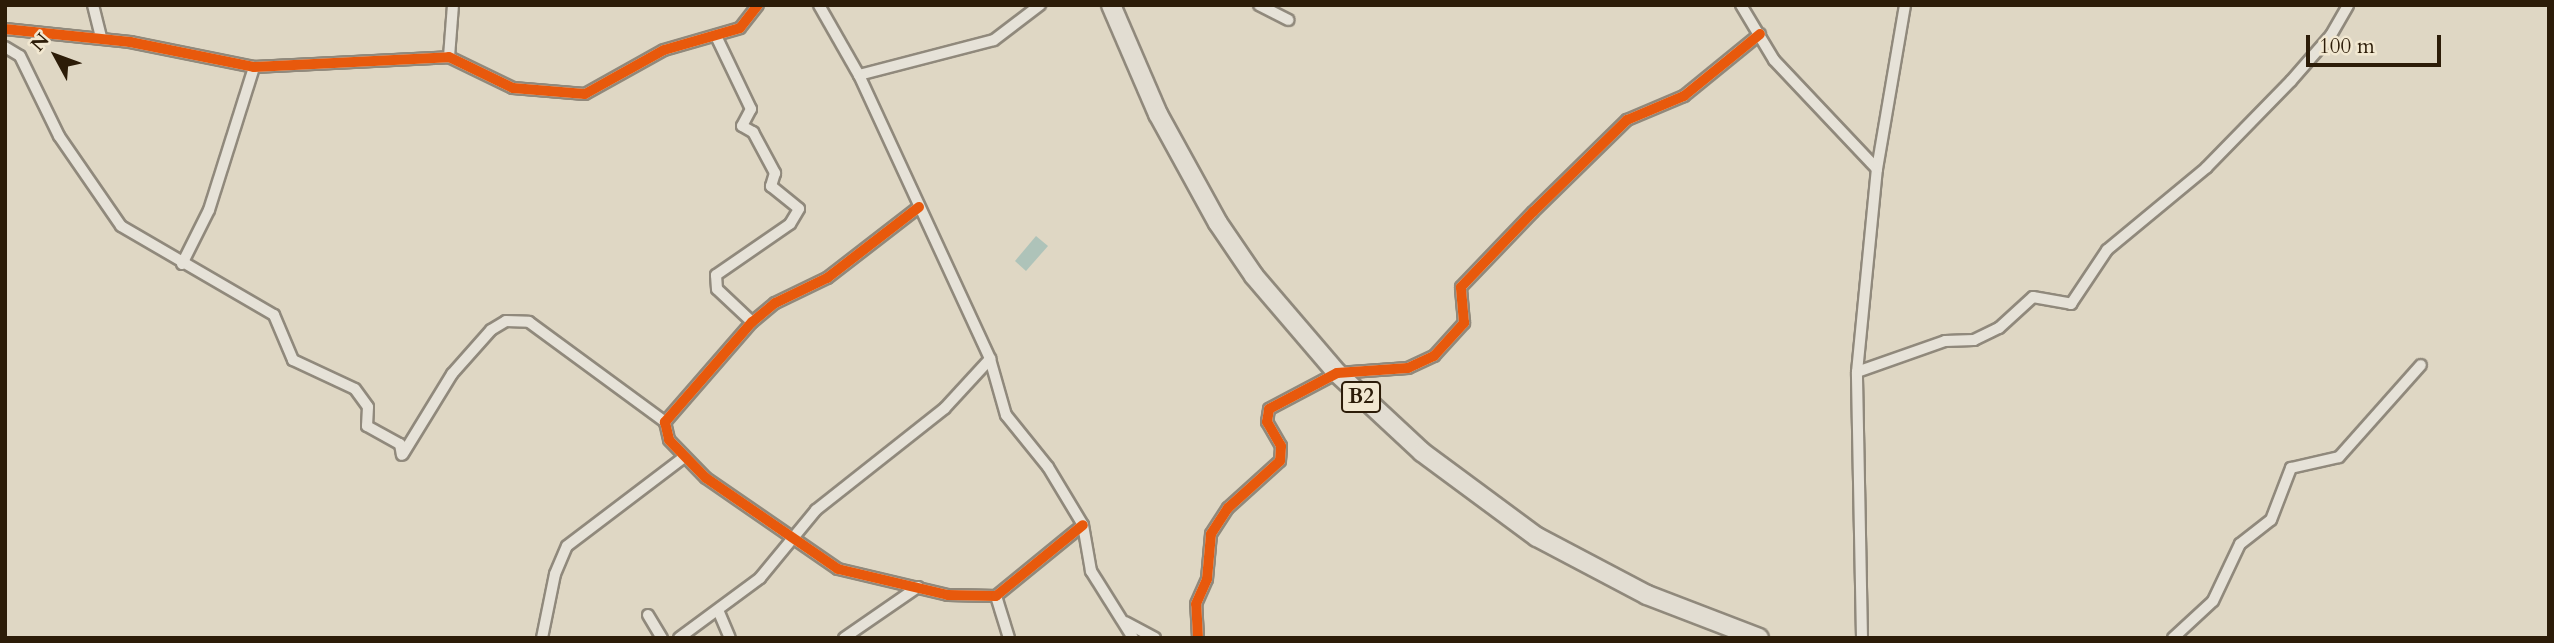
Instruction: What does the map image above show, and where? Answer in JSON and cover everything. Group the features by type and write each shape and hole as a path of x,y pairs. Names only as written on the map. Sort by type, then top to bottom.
{"highway":[{"name":"B2","path":"1113,6 1158,114 1212,213 1254,276 1337,373 1422,452 1537,537 1647,595 1759,638"}],"street":[{"path":"93,5 101,38"},
{"path":"449,57 453,5"},
{"path":"5,29 101,38 254,67 449,57 513,88 585,94 664,50 740,28 758,5"},
{"path":"818,5 859,75 990,359 1006,415 1048,467 1083,525 1091,571 1133,638"},
{"path":"859,75 994,40 1040,5"},
{"path":"1259,5 1288,20"},
{"path":"1741,5 1774,60 1817,112 1877,169"},
{"path":"1862,638 1857,372 1877,169 1905,5"},
{"path":"1857,372 1945,341 1975,340 1999,328 2033,297 2071,304 2107,250 2206,167 2291,81 2331,35 2348,5"},
{"path":"1198,638 1196,604 1207,579 1211,534 1227,508 1282,454 1267,422 1269,409 1337,373 1408,368 1434,356 1464,323 1461,287 1533,212 1628,120 1684,96 1760,34"},
{"path":"716,36 751,109 743,126 753,132 775,173 771,186 799,209 790,224 716,275 717,289 752,323"},
{"path":"5,47 20,56 59,136 121,226 182,264 274,315 293,360 355,389 368,407 368,426 400,444 402,455 452,374 491,330 506,321 529,322 664,422 683,458 838,569 975,599 996,596 1083,525"},
{"path":"182,264 209,210 254,67"},
{"path":"664,422 752,323 775,303 827,278 919,207"},
{"path":"679,638 760,578 794,538 856,474 964,391 990,359"},
{"path":"2173,638 2213,601 2240,544 2271,520 2291,468 2339,457 2421,365"},
{"path":"542,638 555,574 568,546 683,458"},
{"path":"844,638 918,587"},
{"path":"996,596 1009,638"},
{"path":"718,610 730,638"},
{"path":"648,614 662,638"},
{"path":"1125,622 1155,638"}],"shaded area":[{"path":"1036,236 1048,246 1026,271 1015,261"}],"cycle path":[{"path":"5,29 130,42 254,67 449,57 513,88 585,94 664,50 740,28 758,5"},
{"path":"1198,638 1196,604 1207,579 1211,534 1228,508 1280,461 1281,446 1267,422 1269,409 1337,373 1408,368 1434,356 1464,323 1461,287 1533,212 1627,120 1684,96 1760,34"},
{"path":"919,207 827,278 775,303 752,322 665,422 669,440 706,478 838,569 948,595 996,596 1083,525"}]}
